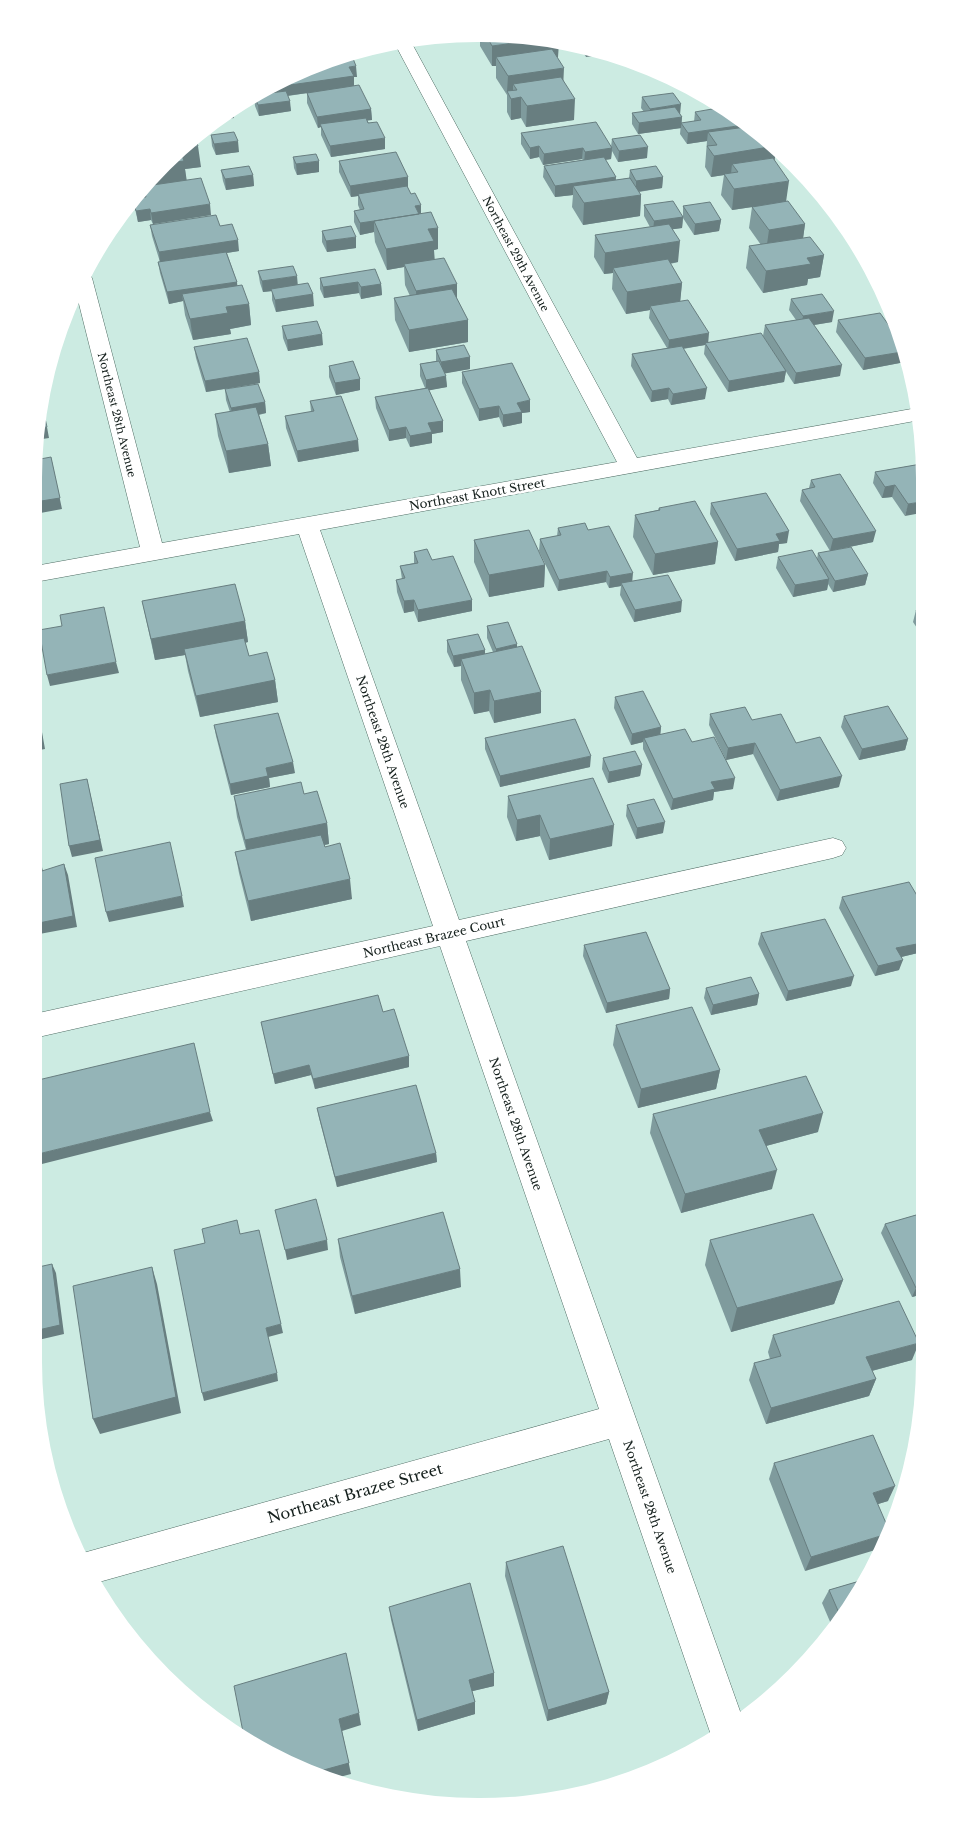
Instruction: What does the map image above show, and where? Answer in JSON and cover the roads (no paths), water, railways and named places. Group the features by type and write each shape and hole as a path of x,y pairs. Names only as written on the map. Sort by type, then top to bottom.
{"street":[{"name":"Northeast 29th Avenue","path":"407,49 630,466"},
{"name":"Northeast 28th Avenue","path":"85,291 153,552"},
{"name":"Northeast Knott Street","path":"42,573 911,415"},
{"name":"Northeast 28th Avenue","path":"307,524 725,1722"},
{"name":"Northeast Brazee Court","path":"42,1024 833,848"},
{"name":"Northeast Brazee Street","path":"94,1566 620,1420"}]}
